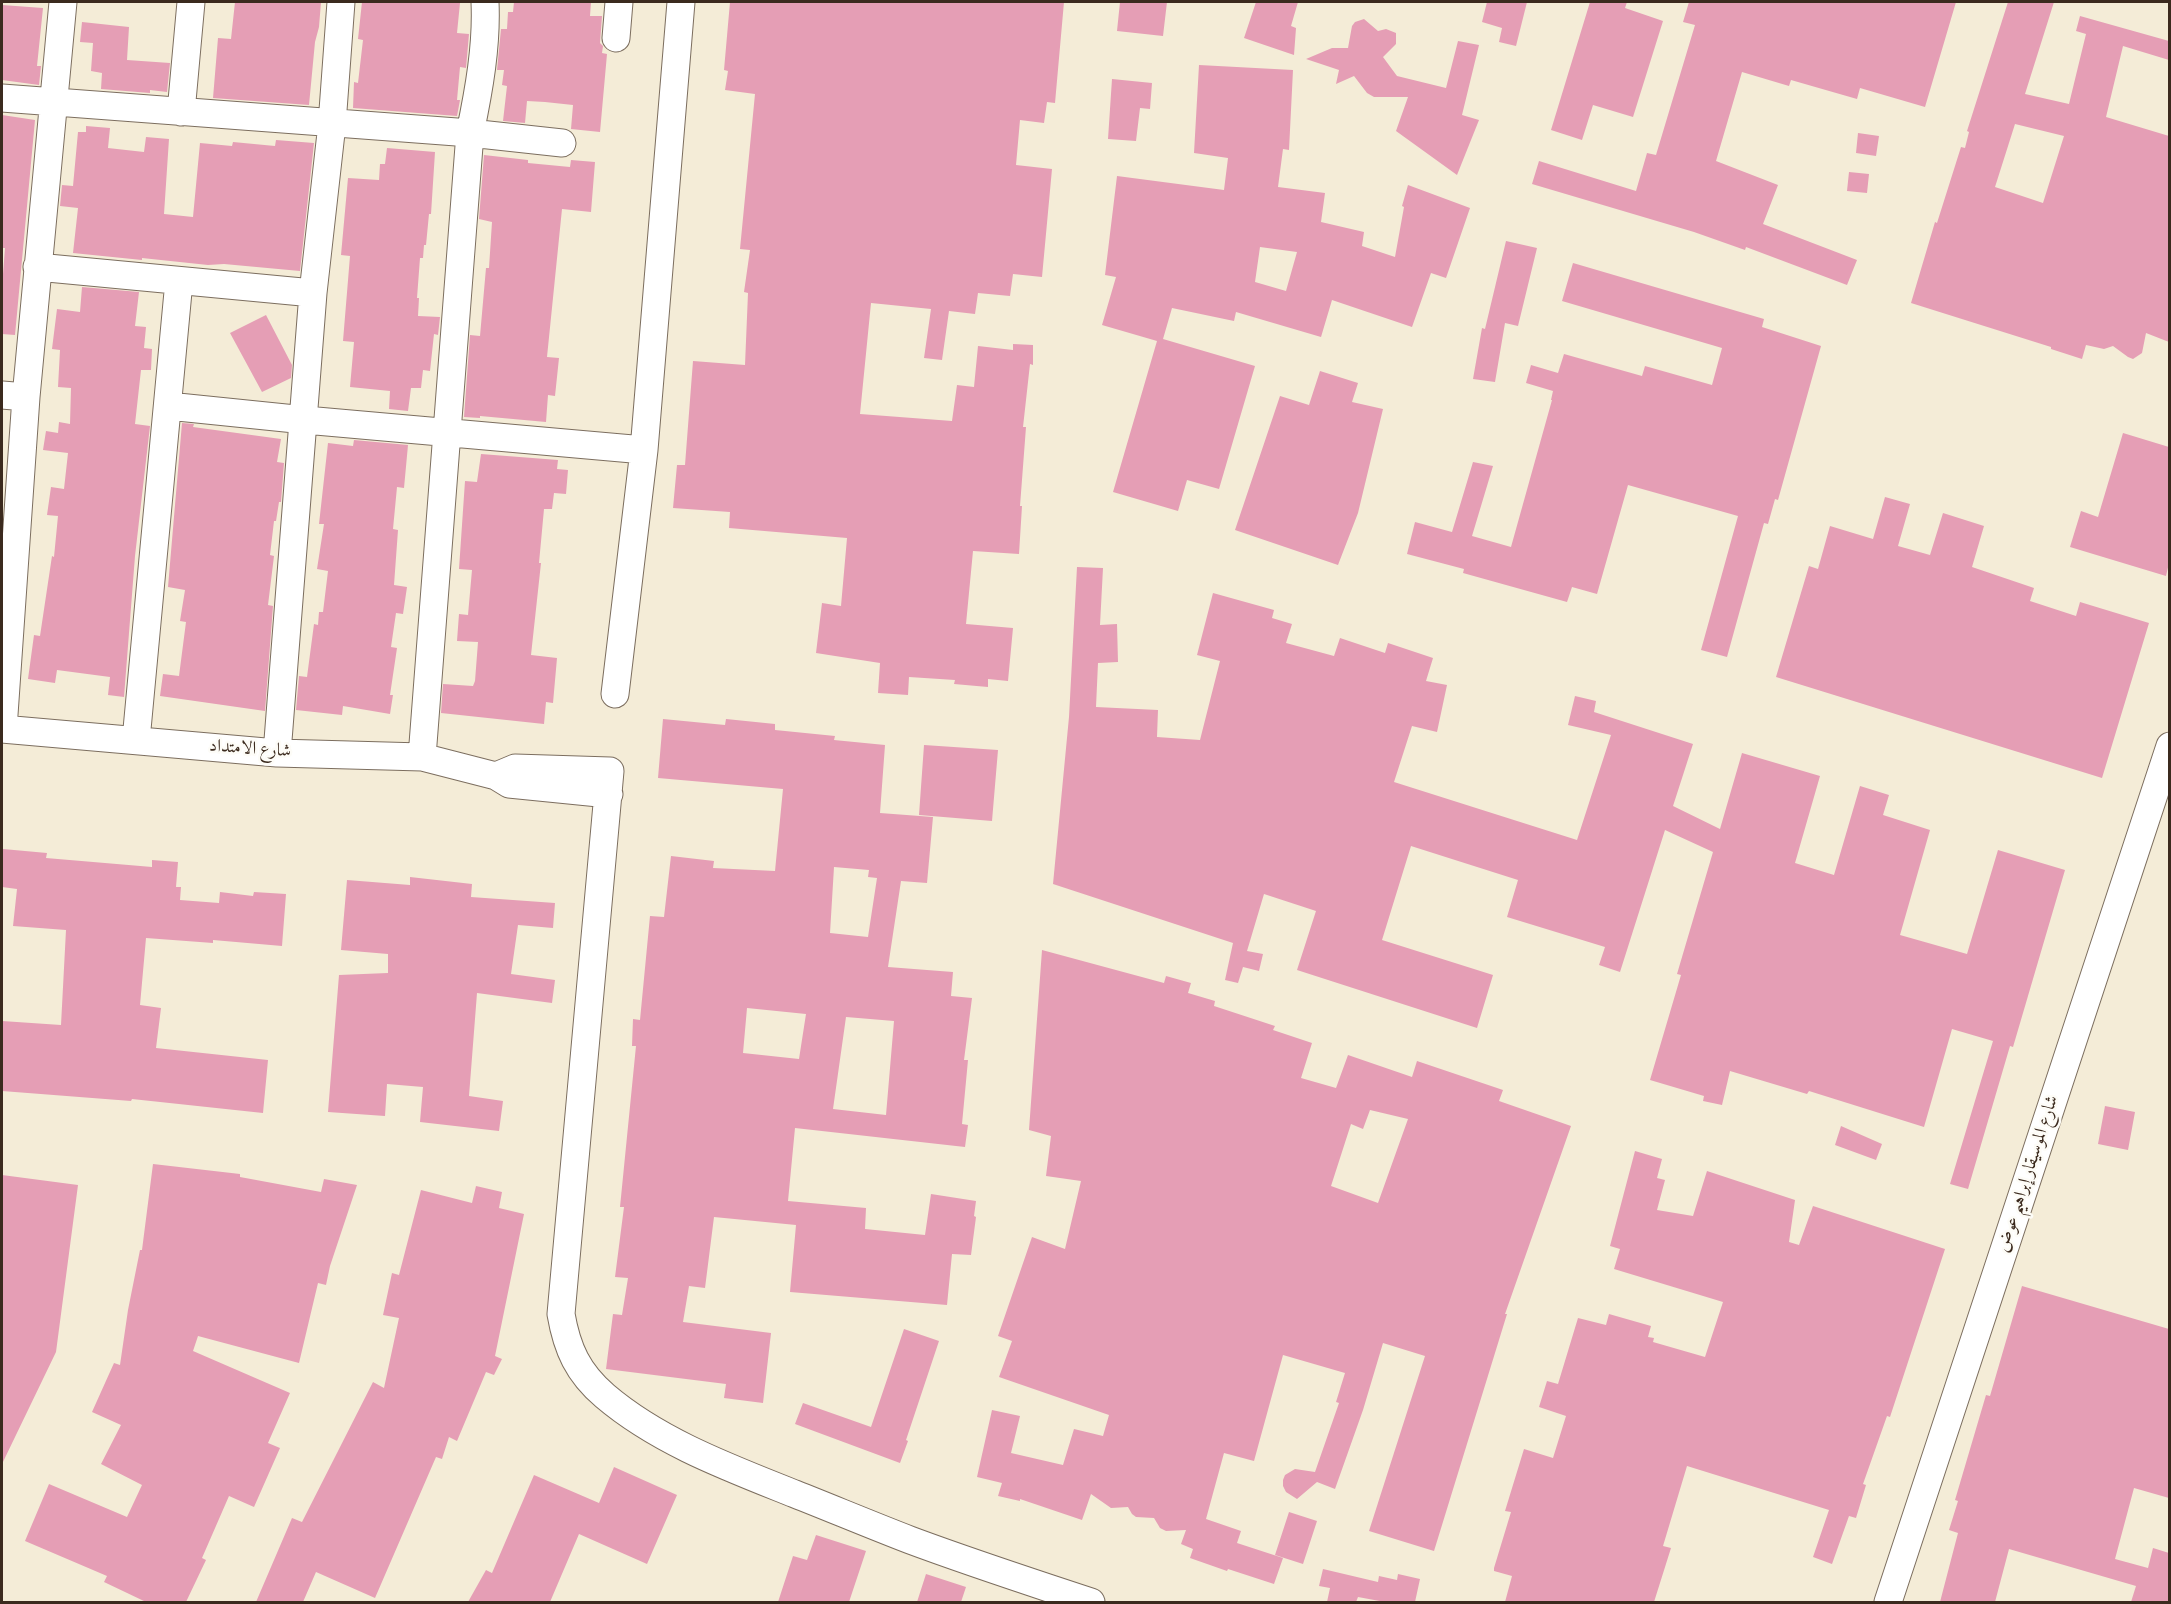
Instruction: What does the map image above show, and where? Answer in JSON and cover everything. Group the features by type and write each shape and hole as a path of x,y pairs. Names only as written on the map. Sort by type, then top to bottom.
{"street":[{"path":"2,729 14,396 37,267 63,2"},
{"path":"181,112 191,2"},
{"path":"277,753 313,293 332,124 341,2"},
{"path":"422,757 470,133 481,72 485,2"},
{"path":"616,38 619,2"},
{"path":"615,694 644,450 681,2"},
{"path":"2,98 470,133 562,143"},
{"path":"37,267 313,293"},
{"path":"136,740 179,281"},
{"path":"168,406 644,450"},
{"name":"شارع الامتداد","path":"2,729 277,753 422,757 496,776 515,768 609,782 561,1314 565,1337 573,1359 587,1378 605,1396 629,1413 665,1436 731,1468 909,1540 1091,1602"},
{"name":"شارع الموسيقار إبراهيم عوض","path":"1888,1602 2169,746"}],"building":[{"path":"235,2 321,2 309,105 213,98 218,38 231,39"},
{"path":"362,2 460,3 457,33 469,34 466,68 460,67 457,100 460,100 457,116 353,108 354,82 358,83 363,40 358,39"},
{"path":"514,2 591,2 590,16 602,16 600,43 603,46 602,53 607,54 600,132 571,129 573,105 527,101 525,123 503,121 507,86 502,85 504,70 497,70 501,29 507,29 508,12 513,12"},
{"path":"730,2 1064,2 1055,103 1047,102 1044,123 1020,120 1016,165 1052,169 1042,277 1013,274 1010,296 978,293 975,314 949,311 942,360 924,358 931,309 871,303 860,414 952,421 957,385 974,387 978,346 1013,350 1013,344 1033,345 1033,365 1030,364 1023,427 1026,427 1019,554 973,551 966,624 1013,628 1008,681 988,679 988,687 954,684 955,680 909,677 908,695 878,693 880,663 816,653 822,603 841,606 847,538 729,528 730,512 673,508 677,465 685,465 693,361 745,365 748,293 744,292 750,250 740,249 755,94 725,90 728,71 724,70"},
{"path":"1120,2 1167,2 1163,36 1117,31"},
{"path":"1256,2 1298,2 1291,26 1296,28 1294,55 1244,38"},
{"path":"1487,2 1527,2 1516,46 1499,42 1502,28 1482,22"},
{"path":"1590,2 1627,2 1625,8 1663,21 1633,117 1593,105 1582,140 1551,130"},
{"path":"1689,2 1956,2 1925,107 1860,88 1857,99 1791,80 1789,86 1742,72 1716,161 1778,185 1763,224 1857,260 1847,285 1746,247 1745,250 1694,232 1532,184 1539,161 1636,191 1647,153 1656,155 1695,25 1683,22"},
{"path":"2008,2 2054,2 2025,94 2069,104 2086,34 2076,31 2080,16 2169,41 2169,60 2123,46 2106,117 2169,136 2169,342 2146,333 2142,353 2133,359 2113,346 2104,349 2086,345 2082,359 1911,303 1935,222 1937,223 1961,147 1965,148 1969,132 1967,131","holes":["2015,124 2064,136 2043,203 1995,187"]},
{"path":"2,5 43,8 37,66 41,66 39,85 2,80"},
{"path":"1364,19 1378,31 1386,29 1396,33 1396,44 1383,57 1397,76 1446,88 1458,41 1479,45 1462,115 1479,120 1457,175 1396,131 1408,97 1374,97 1367,93 1354,76 1336,84 1339,70 1306,59 1332,48 1348,48 1352,26 1355,22"},
{"path":"82,22 129,27 127,60 170,63 167,92 101,89 102,73 91,71 93,43 80,42"},
{"path":"1199,65 1293,70 1289,150 1283,149 1278,187 1325,193 1321,222 1364,232 1362,246 1395,257 1404,207 1402,206 1408,185 1470,208 1446,278 1431,273 1412,327 1332,300 1321,337 1236,312 1234,321 1172,308 1163,339 1255,366 1219,489 1187,480 1178,511 1113,492 1157,341 1102,325 1116,277 1105,275 1117,176 1224,190 1228,158 1194,153","holes":["1260,247 1297,252 1286,291 1255,282"]},
{"path":"1112,79 1152,83 1150,109 1140,108 1136,141 1108,139"},
{"path":"2,115 35,120 15,335 2,334 5,248 2,248"},
{"path":"86,126 110,128 108,148 144,152 146,137 169,139 164,214 193,217 200,143 232,146 233,142 275,146 276,140 314,143 300,271 73,253 78,208 60,206 62,185 73,186 78,132 86,132"},
{"path":"1858,133 1879,136 1876,156 1856,153"},
{"path":"387,148 435,152 431,214 429,214 423,258 420,258 417,298 419,298 418,316 440,317 438,335 434,334 430,371 423,370 421,388 411,388 408,411 389,409 390,391 350,387 354,342 343,341 350,256 341,255 348,178 379,180 380,164 385,164"},
{"path":"484,155 528,160 528,163 570,167 571,160 595,162 591,212 562,209 547,357 559,358 555,396 548,395 546,422 480,416 480,418 464,417 470,335 480,336 486,268 489,268 492,222 479,219"},
{"path":"1849,172 1869,174 1867,193 1847,191"},
{"path":"1506,241 1537,248 1518,326 1505,323 1495,382 1473,379 1482,328 1485,329"},
{"path":"1573,263 1764,319 1762,327 1821,346 1778,500 1775,499 1768,524 1764,523 1727,657 1701,650 1738,516 1628,485 1597,594 1572,587 1567,602 1463,573 1464,569 1407,554 1415,522 1452,532 1473,462 1493,466 1472,536 1511,547 1553,391 1526,383 1531,365 1558,373 1564,354 1642,376 1645,366 1712,385 1722,348 1562,301"},
{"path":"82,287 139,292 135,326 146,327 144,348 152,349 151,370 141,370 135,424 150,426 135,556 124,697 108,695 110,677 57,670 55,683 28,679 34,635 40,636 52,556 54,557 58,516 47,515 51,487 64,489 68,453 43,450 46,431 58,433 59,422 70,424 71,388 58,387 60,350 52,349 57,309 80,312"},
{"path":"266,315 292,365 291,378 262,392 230,333"},
{"path":"1320,371 1358,383 1352,402 1383,409 1358,513 1338,565 1235,530 1280,396 1309,405"},
{"path":"182,423 194,424 193,427 281,439 277,462 284,463 281,502 279,502 276,521 274,521 270,555 274,556 268,605 273,606 265,711 160,696 163,674 179,676 186,622 180,621 185,590 168,587"},
{"path":"2123,433 2169,447 2169,563 2166,576 2070,547 2081,511 2098,517"},
{"path":"354,440 408,445 404,488 397,487 393,529 398,530 394,585 407,587 403,614 396,613 391,647 397,648 390,695 393,695 390,714 343,706 342,715 296,710 299,676 307,677 314,624 318,625 319,612 323,612 328,571 317,569 324,524 319,524 328,443 353,446"},
{"path":"481,454 558,460 557,469 568,470 566,494 554,493 552,509 544,509 539,563 541,563 531,655 557,658 553,703 546,702 544,724 441,713 443,684 473,686 475,681 478,642 457,641 459,614 468,615 472,570 459,569 465,481 477,482"},
{"path":"1885,497 1910,504 1898,546 1930,555 1943,513 1984,526 1972,567 2034,588 2030,601 2076,616 2080,602 2149,623 2102,778 1776,677 1809,566 1818,569 1830,526 1873,539"},
{"path":"1077,567 1103,568 1100,625 1117,624 1118,662 1098,663 1096,707 1158,710 1157,737 1200,740 1220,661 1197,655 1213,593 1274,610 1272,618 1292,624 1286,643 1334,656 1340,638 1385,653 1388,643 1433,658 1426,681 1447,685 1437,732 1412,726 1394,782 1577,840 1611,735 1568,725 1575,696 1596,701 1594,712 1693,744 1673,806 1720,829 1742,753 1820,776 1795,863 1834,875 1860,786 1889,795 1883,815 1930,830 1900,935 1967,954 1998,850 2065,870 1968,1189 1950,1184 1993,1041 1952,1029 1924,1127 1809,1091 1807,1094 1730,1071 1722,1105 1703,1101 1704,1096 1650,1080 1681,975 1677,974 1713,852 1665,830 1620,972 1599,965 1605,947 1507,917 1518,880 1411,846 1382,940 1493,975 1477,1028 1297,970 1316,911 1264,894 1247,951 1263,954 1259,971 1243,967 1238,983 1225,980 1233,943 1053,884 1069,717"},
{"path":"663,719 725,725 726,719 775,724 775,730 835,736 834,740 885,745 880,813 933,817 927,883 901,881 888,967 953,972 951,996 972,998 964,1060 968,1060 962,1124 968,1125 965,1147 795,1128 788,1201 866,1208 865,1229 925,1235 931,1194 976,1201 971,1255 952,1254 947,1305 790,1292 796,1225 714,1217 705,1288 689,1286 683,1322 771,1333 763,1403 724,1398 726,1384 606,1369 613,1314 622,1315 628,1278 615,1277 624,1207 620,1207 636,1046 632,1046 633,1019 640,1020 650,916 664,917 671,856 714,861 713,868 775,871 783,789 658,778","holes":["834,867 869,870 868,877 877,878 868,937 830,933","747,1008 806,1014 799,1059 743,1053","846,1017 894,1021 886,1115 833,1109"]},
{"path":"924,745 998,750 992,821 919,815"},
{"path":"3,849 47,853 46,858 152,867 152,860 178,862 176,887 181,887 180,900 219,903 220,892 253,896 254,892 286,894 282,946 213,940 213,943 146,938 140,1005 161,1008 156,1048 268,1060 263,1113 132,1099 131,1101 2,1091 2,1021 61,1025 66,930 13,926 17,889 2,887"},
{"path":"410,877 472,884 471,897 555,903 553,928 518,925 511,974 555,980 552,1003 477,993 469,1096 503,1101 499,1131 420,1122 423,1087 387,1084 385,1116 328,1112 339,975 388,973 388,954 341,950 347,880 410,885"},
{"path":"1042,950 1164,983 1166,976 1191,983 1188,993 1215,1001 1214,1006 1275,1026 1273,1030 1312,1043 1301,1078 1336,1088 1348,1055 1412,1077 1417,1061 1503,1090 1499,1101 1571,1126 1505,1314 1507,1314 1434,1551 1369,1531 1425,1356 1383,1343 1363,1410 1335,1489 1317,1482 1297,1499 1286,1492 1283,1480 1285,1475 1295,1469 1315,1472 1339,1403 1336,1402 1345,1373 1283,1355 1254,1461 1224,1453 1206,1519 1241,1531 1237,1543 1283,1558 1274,1584 1190,1558 1193,1549 1181,1544 1186,1530 1166,1531 1160,1528 1154,1518 1136,1517 1128,1507 1111,1508 1091,1494 1082,1520 1020,1499 1020,1501 998,1496 1002,1483 977,1477 992,1410 1020,1416 1011,1453 1063,1465 1074,1429 1103,1436 1109,1415 999,1377 1012,1341 998,1336 1032,1237 1065,1249 1081,1181 1046,1176 1051,1136 1029,1130","holes":["1370,1110 1408,1119 1378,1203 1331,1186 1351,1124 1363,1129"]},
{"path":"2105,1106 2135,1112 2128,1150 2098,1144"},
{"path":"1841,1126 1882,1144 1876,1160 1835,1145"},
{"path":"1635,1151 1662,1159 1657,1178 1665,1180 1657,1210 1693,1216 1707,1171 1795,1200 1789,1242 1799,1245 1813,1206 1945,1249 1890,1417 1887,1416 1863,1484 1866,1485 1856,1518 1849,1516 1832,1564 1813,1557 1829,1510 1687,1466 1663,1546 1671,1548 1654,1602 1505,1602 1512,1576 1494,1571 1494,1568 1511,1512 1505,1511 1524,1449 1553,1458 1566,1416 1539,1407 1547,1381 1558,1384 1578,1318 1606,1325 1609,1314 1651,1326 1648,1337 1654,1338 1653,1342 1705,1357 1723,1302 1614,1269 1620,1249 1610,1246"},
{"path":"153,1164 240,1174 240,1177 321,1192 324,1179 357,1185 330,1266 326,1285 318,1283 299,1363 198,1336 193,1351 290,1393 268,1443 280,1448 254,1507 229,1496 202,1558 206,1560 186,1602 146,1602 104,1582 107,1576 25,1541 49,1484 127,1517 142,1485 101,1464 121,1425 92,1412 114,1363 120,1365 128,1310 140,1250 142,1250"},
{"path":"2,1175 78,1185 56,1352 2,1464"},
{"path":"476,1186 502,1192 499,1208 524,1214 495,1356 502,1359 494,1375 486,1372 457,1441 449,1437 442,1459 436,1457 375,1598 316,1572 303,1602 256,1602 292,1518 302,1522 373,1382 384,1388 399,1318 383,1315 392,1273 399,1275 421,1190 472,1203"},
{"path":"2022,1286 2169,1329 2169,1498 2134,1488 2115,1559 2148,1568 2153,1548 2169,1553 2169,1602 2131,1602 2136,1586 2009,1549 1995,1602 1940,1602 1958,1533 1949,1530 1958,1501 1955,1500 1986,1395 1990,1396"},
{"path":"904,1329 939,1341 900,1463 795,1424 803,1403 871,1427"},
{"path":"614,1467 677,1495 647,1564 579,1534 550,1602 468,1602 486,1570 492,1573 534,1475 599,1503"},
{"path":"1289,1512 1317,1521 1303,1564 1275,1555"},
{"path":"816,1535 866,1551 849,1602 778,1602 793,1556 807,1560"},
{"path":"1323,1569 1378,1582 1379,1576 1397,1580 1398,1574 1420,1579 1415,1602 1385,1602 1358,1597 1356,1602 1327,1602 1330,1588 1319,1586"},
{"path":"926,1574 966,1587 961,1602 917,1602"}]}
